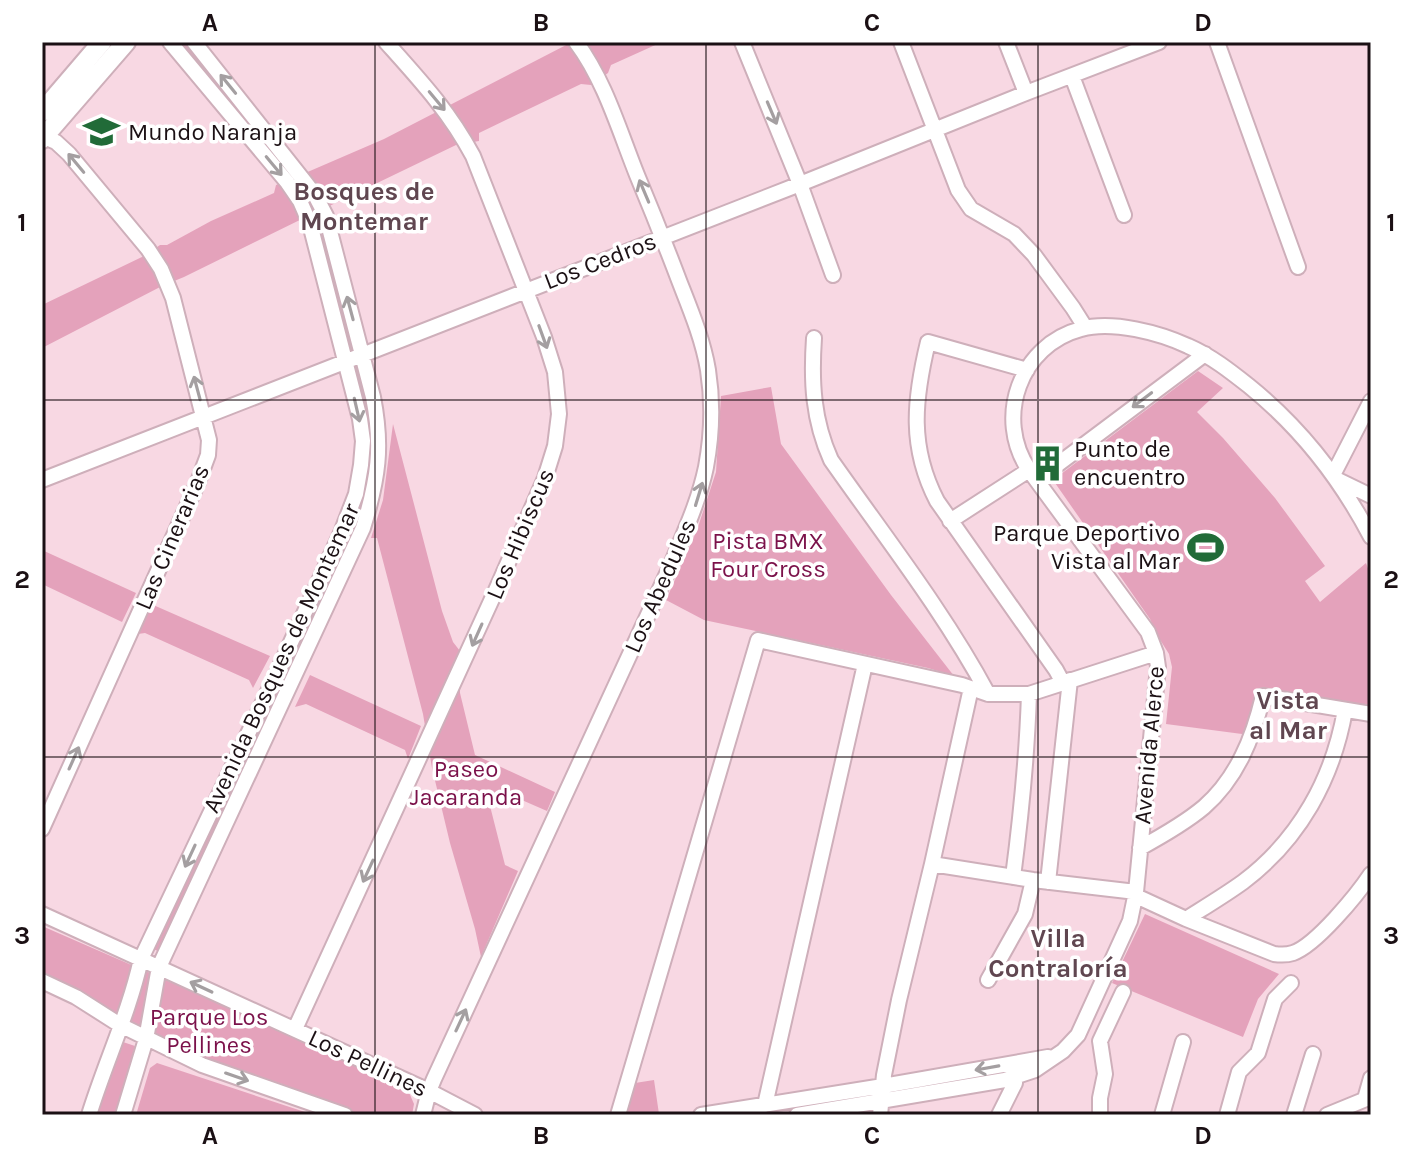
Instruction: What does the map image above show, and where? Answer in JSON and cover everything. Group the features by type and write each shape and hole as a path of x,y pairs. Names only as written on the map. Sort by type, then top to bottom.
{"main road":[{"path":"42,112 102,42"},
{"path":"43,137 126,42"}],"street":[{"name":"Avenida Bosques de Montemar","path":"89,1115 136,984 141,959 341,533 356,494 363,441 310,224 300,201 170,42"},
{"name":"Avenida Bosques de Montemar","path":"123,1115 146,1039 159,967 363,528 374,490 379,452 376,415 363,355 326,216 315,195 194,42"},
{"name":"Los Hibiscus","path":"295,1029 497,588 551,462 558,430 555,372 473,156 444,108 386,42"},
{"name":"Los Abedules","path":"423,1115 429,1091 671,565 701,488 711,430 708,370 688,304 597,77 576,42"},
{"path":"742,42 833,275"},
{"path":"901,42 958,190 971,209 1014,234 1034,255 1085,327"},
{"path":"1006,42 1026,93"},
{"name":"Los Cedros","path":"42,480 1159,42"},
{"path":"1217,42 1298,267"},
{"path":"1072,76 1124,215"},
{"name":"Las Cinerarias","path":"42,829 205,467 209,440 173,298 161,269 69,154 56,142 43,137"},
{"name":"Avenida Alerce","path":"1016,1070 1063,1051 1078,1035 1130,921 1136,894 1158,667 1148,632 1033,475 1018,449 1012,414 1014,399 1027,370 1051,343 1085,327 1151,333 1187,345 1205,354 1269,402 1305,438 1335,477 1371,537"},
{"path":"814,338 812,369 815,402 821,437 831,460 949,627 988,694"},
{"path":"988,980 1040,881 1066,682 950,521 928,483 921,463 916,417 928,342 1027,370"},
{"path":"950,521 1033,475 1205,354"},
{"path":"1371,401 1335,477 1371,496"},
{"path":"618,1115 758,640 988,694 1029,694 1156,653"},
{"path":"765,1105 865,664"},
{"path":"881,1101 899,1000 971,688"},
{"path":"1013,877 1026,768 1029,694"},
{"path":"1140,848 1204,808 1223,788 1254,733 1263,696 1371,714"},
{"path":"1186,919 1243,881 1288,839 1330,769 1345,710"},
{"path":"932,864 1136,894 1186,919 1274,954 1291,954 1300,950 1334,920 1371,874"},
{"name":"Los Pellines","path":"42,914 429,1091 475,1115"},
{"path":"42,981 76,997 146,1039 202,1065 345,1115"},
{"path":"1227,1115 1239,1072 1258,1053 1275,999 1291,983"},
{"path":"1100,1115 1105,1074 1100,1041 1123,992"},
{"path":"1162,1115 1183,1042"},
{"path":"1294,1115 1313,1054"},
{"path":"797,1115 881,1101 1016,1070"},
{"path":"999,1115 1016,1070"},
{"path":"1327,1115 1368,1098 1371,1078"},
{"path":"701,1115 765,1105 881,1101"}],"green space":[{"path":"179,42 186,42 296,177 384,139 570,43 662,42 611,65 608,73 591,85 581,84 479,133 479,141 456,145 317,212 350,344 345,346 310,215 42,348 42,305 144,256 160,245 167,245 274,193 276,185 290,179 244,117"},
{"name":"Parque Deportivo Vista al Mar","path":"1198,371 1223,388 1197,412 1275,498 1325,566 1305,581 1320,602 1366,563 1371,577 1371,707 1261,691 1249,732 1242,734 1166,724 1172,667 1169,654 1150,619 1053,480"},
{"path":"358,372 372,443 372,467 366,498 158,951 153,949 359,501 354,375"},
{"name":"Pista BMX Four Cross","path":"771,387 781,444 954,676 704,620 666,600 697,530 716,472 721,396"},
{"name":"Paseo Jacaranda","path":"393,424 442,611 453,642 460,651 460,693 475,755 555,792 547,811 499,790 489,802 505,865 518,871 481,957 450,843 423,714 377,538 371,538 383,500"},
{"path":"42,550 136,593 122,622 42,584"},
{"path":"151,604 270,656 253,688 249,680 145,633 138,634"},
{"path":"310,675 421,726 408,759 405,750 306,704 295,707"},
{"path":"1145,914 1279,974 1258,999 1243,1037 1112,983"},
{"name":"Parque Los Pellines","path":"42,926 283,1031 408,1090 414,1104 412,1115 360,1115 282,1084 200,1058 66,984 42,975"},
{"path":"120,1041 135,1046 115,1115 96,1115"},
{"path":"157,1063 314,1115 136,1115 150,1068"},
{"path":"654,1080 659,1114 626,1115 635,1083"}],"place":[{"name":"Mundo Naranja","path":"102,132"},
{"name":"Punto de encuentro","path":"1048,463"},
{"name":"Parque Deportivo Vista al Mar","path":"1206,547"}],"district":[{"name":"Bosques de Montemar","path":"364,206"},
{"name":"Vista al Mar","path":"1288,715"},
{"name":"Villa Contraloría","path":"1058,953"}]}
